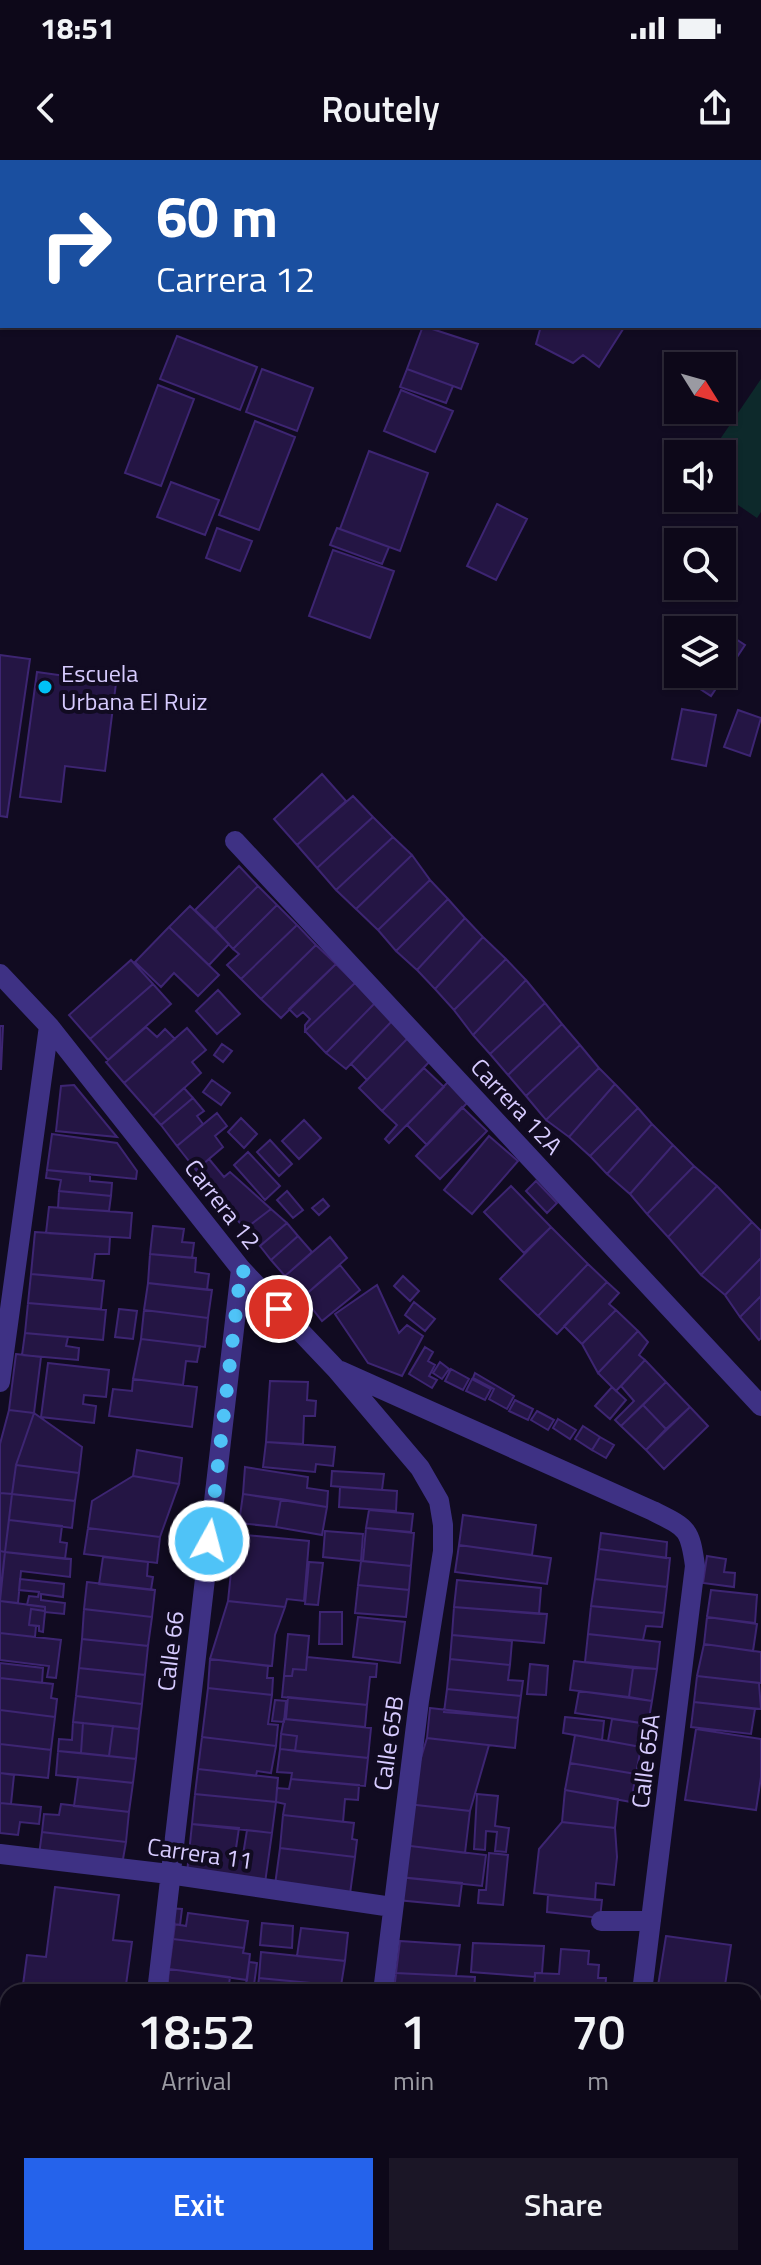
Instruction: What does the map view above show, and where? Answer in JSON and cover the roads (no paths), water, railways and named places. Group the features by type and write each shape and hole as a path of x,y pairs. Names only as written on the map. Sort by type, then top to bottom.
{"street":[{"name":"Carrera 12A","path":"235,841 761,1406"},
{"name":"Carrera 12","path":"0,974 49,1026 241,1269 336,1369 420,1468 439,1501"},
{"path":"0,1382 49,1026"},
{"name":"Calle 66","path":"158,1984 241,1269"},
{"name":"Calle 65A","path":"336,1369 653,1511 679,1524 691,1536 695,1566 643,1984"},
{"name":"Calle 65B","path":"384,1984 443,1551 439,1501"},
{"name":"Carrera 11","path":"0,1854 169,1874 392,1907"},
{"path":"601,1921 651,1921"}],"place":[{"name":"Escuela Urbana El Ruiz","path":"45,687"}]}
